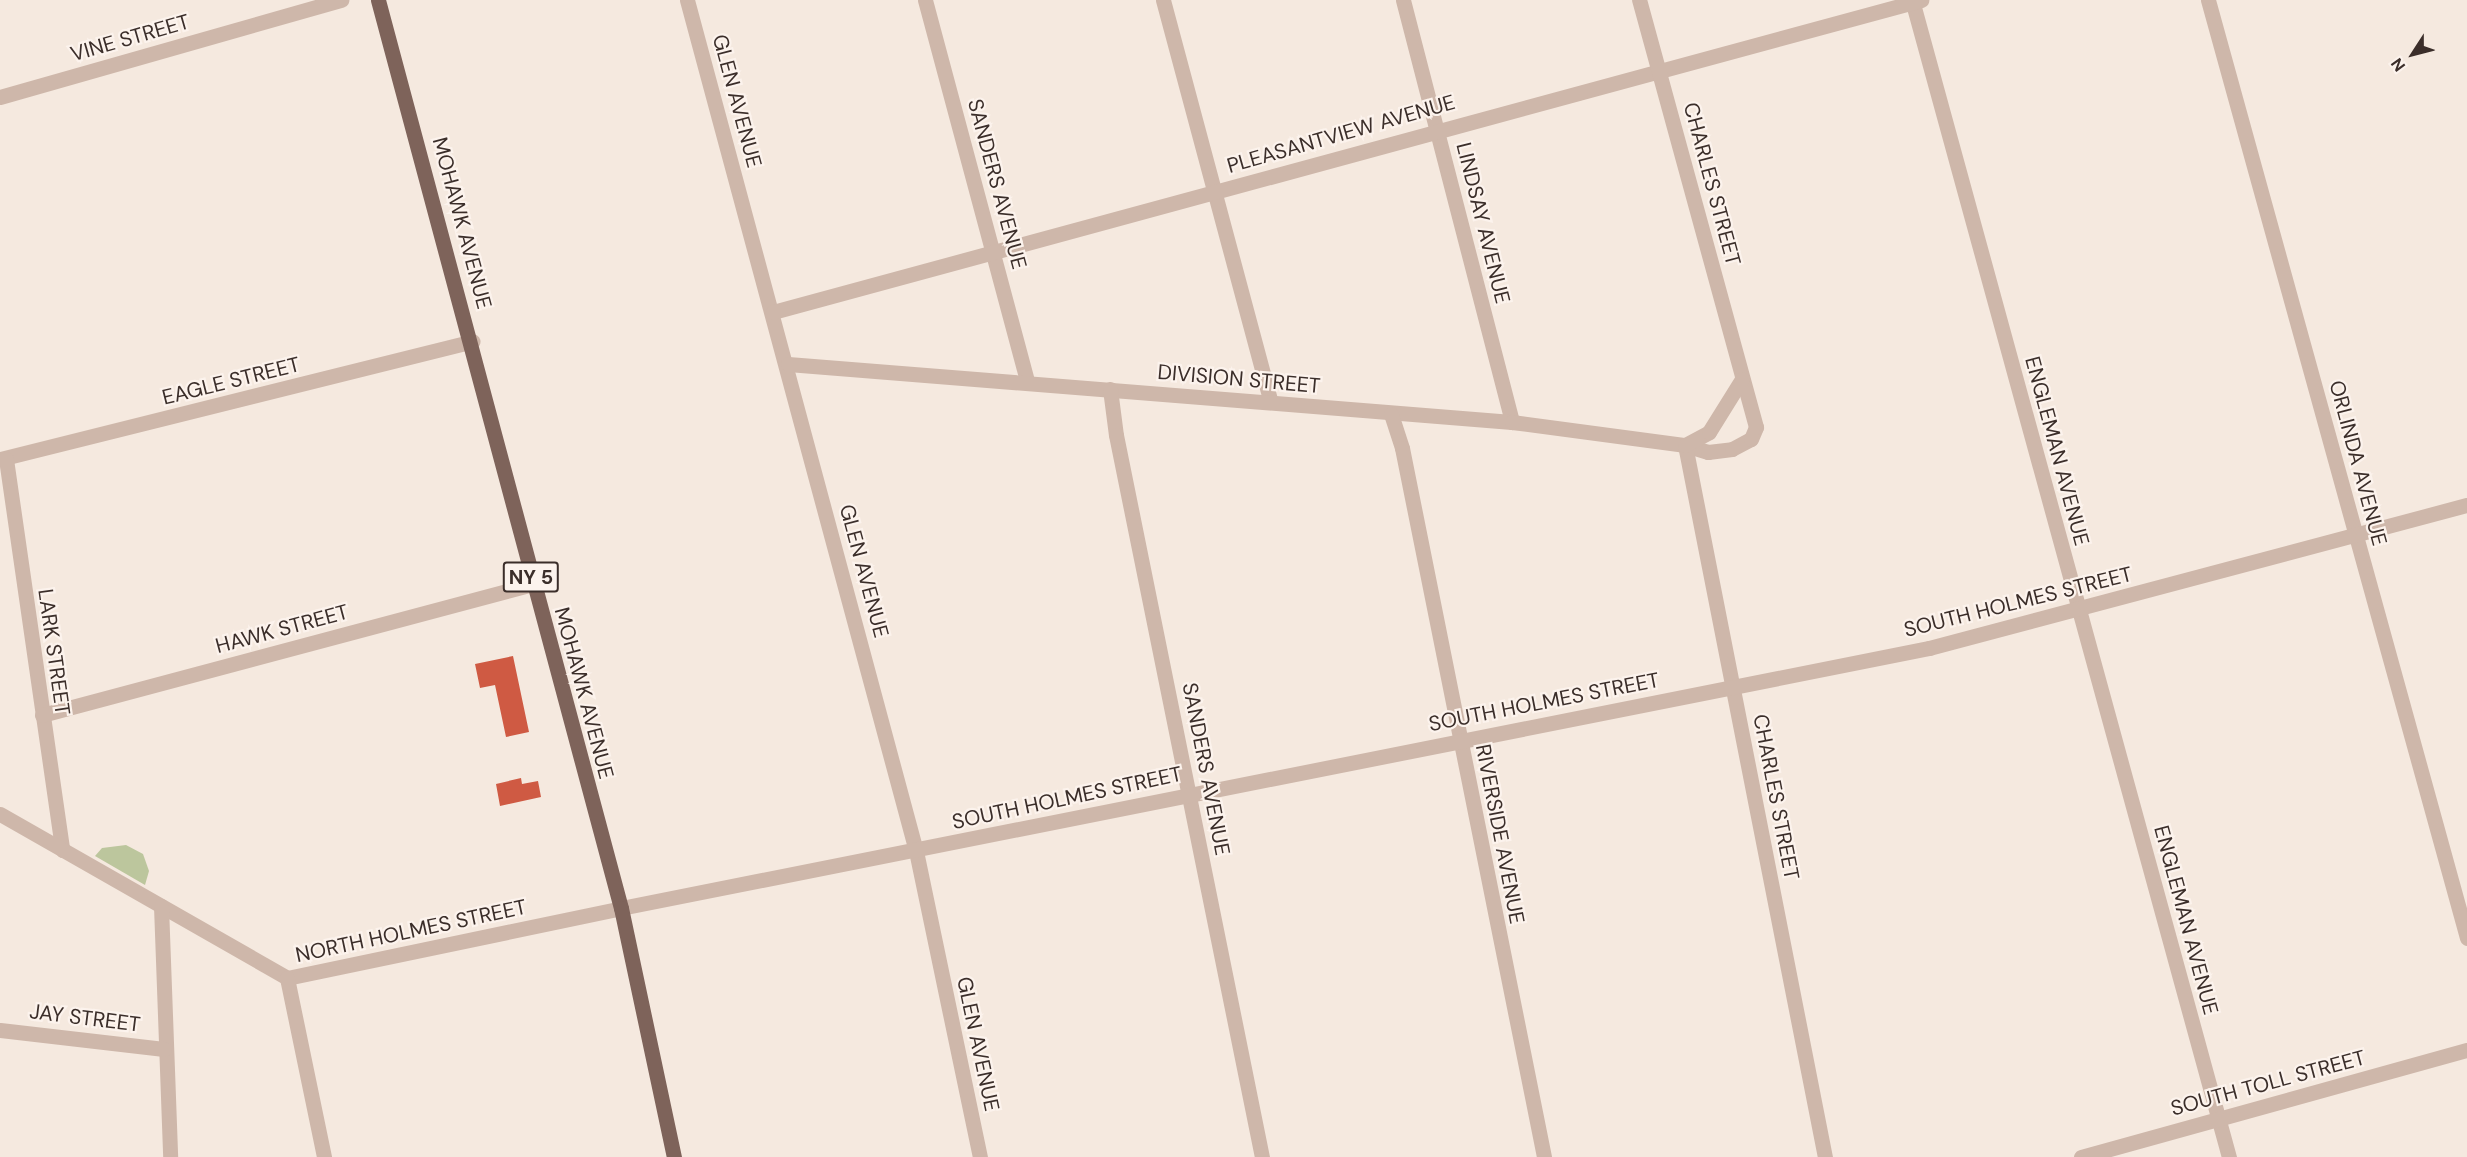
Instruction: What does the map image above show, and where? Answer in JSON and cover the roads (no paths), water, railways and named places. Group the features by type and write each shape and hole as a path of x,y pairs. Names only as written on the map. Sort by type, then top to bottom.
{"main road":[{"name":"MOHAWK AVENUE","path":"378,0 472,341 533,584 621,908 674,1157"}],"street":[{"name":"VINE STREET","path":"0,97 341,0"},
{"name":"GLEN AVENUE","path":"687,0 788,364 916,851 980,1157"},
{"name":"SANDERS AVENUE","path":"925,0 1027,380"},
{"path":"1163,0 1271,402"},
{"name":"LINDSAY AVENUE","path":"1403,0 1512,422"},
{"name":"CHARLES STREET","path":"1640,0 1756,427 1751,439 1732,449 1708,453 1685,446 1826,1157"},
{"name":"ORLINDA AVENUE","path":"2208,0 2467,938"},
{"name":"PLEASANTVIEW AVENUE","path":"773,312 993,250 1915,1"},
{"name":"ENGLEMAN AVENUE","path":"1915,1 2229,1157"},
{"name":"EAGLE STREET","path":"3,459 472,341"},
{"name":"DIVISION STREET","path":"788,364 1027,380 1391,414 1512,422 1685,446"},
{"path":"1685,446 1709,432 1742,379"},
{"name":"SANDERS AVENUE","path":"1110,389 1116,435 1262,1157"},
{"name":"RIVERSIDE AVENUE","path":"1391,414 1402,448 1544,1157"},
{"name":"LARK STREET","path":"3,459 62,850"},
{"name":"SOUTH HOLMES STREET","path":"621,908 1929,648 2079,610 2467,505"},
{"name":"HAWK STREET","path":"42,715 533,584"},
{"name":"NORTH HOLMES STREET","path":"0,814 287,978 621,908"},
{"path":"161,906 164,1049 170,1157"},
{"path":"287,978 324,1157"},
{"name":"JAY STREET","path":"0,1030 164,1049"},
{"name":"SOUTH TOLL STREET","path":"2081,1157 2467,1050"}]}
